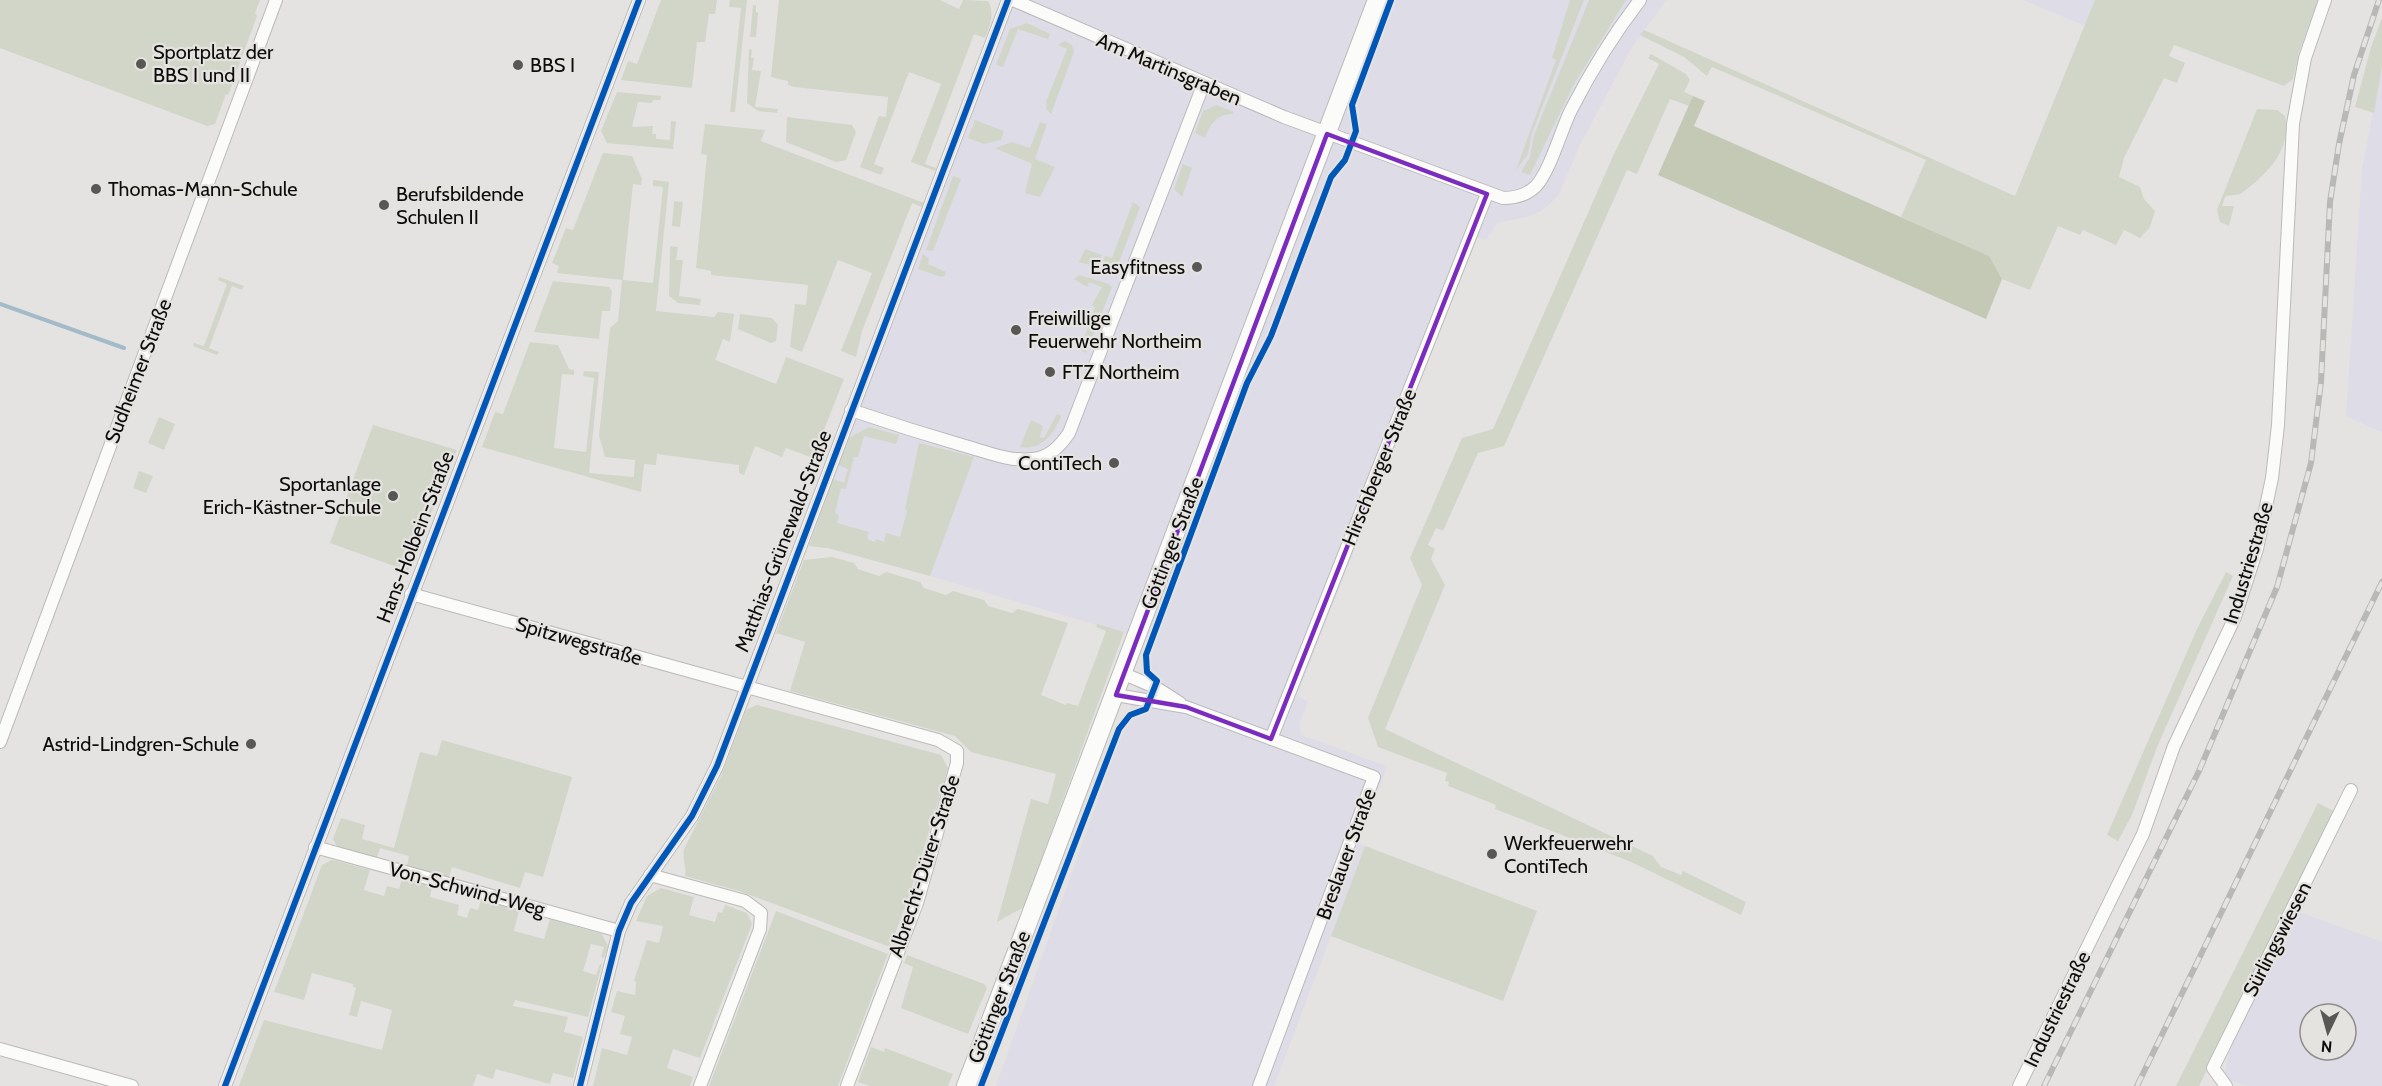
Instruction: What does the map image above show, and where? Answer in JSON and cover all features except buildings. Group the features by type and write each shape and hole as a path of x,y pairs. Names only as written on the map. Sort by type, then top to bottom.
{"main road":[{"name":"Göttinger Straße","path":"966,1086 1124,674 1377,0"}],"street":[{"name":"Sudheimer Straße","path":"0,741 276,0"},
{"name":"Hans-Holbein-Straße","path":"225,1086 639,0"},
{"name":"Matthias-Grünewald-Straße","path":"580,1086 619,932 631,903 671,848 703,796 1008,0"},
{"name":"Am Martinsgraben","path":"1013,0 1327,134 1487,195 1515,198 1536,186 1589,76 1640,0"},
{"name":"Industriestraße","path":"2019,1086 2143,834 2174,746 2235,617 2256,549 2272,478 2278,425 2293,124 2305,58 2325,0"},
{"path":"851,410 904,428 1013,459 1034,459 1048,454 1061,445 1073,422 1204,83"},
{"name":"Hirschberger Straße","path":"1271,738 1487,195"},
{"name":"Spitzwegstraße","path":"411,594 746,687"},
{"name":"Breslauer Straße","path":"1124,674 1155,687 1186,707"},
{"name":"Albrecht-Dürer-Straße","path":"746,687 938,740 957,751 957,763 916,903 847,1086"},
{"name":"Breslauer Straße","path":"1116,694 1186,707 1374,777 1259,1086"},
{"name":"Sürlingswiesen","path":"2226,1086 2213,1068 2351,790"},
{"name":"Von-Schwind-Weg","path":"315,847 619,932"},
{"path":"650,875 745,901 761,913 760,929 700,1086"},
{"path":"0,1049 132,1086"}],"highlighted area":[{"path":"1327,134 1487,194 1271,739 1186,707 1116,695"}],"shaded area":[{"name":"Sportplatz der BBS I und II","path":"0,0 260,0 255,13 257,16 228,95 226,94 215,124 207,126 0,48"},
{"path":"661,0 717,0 715,14 709,14 705,42 697,42 692,88 621,80 628,61 637,64"},
{"path":"730,0 747,0 735,112 730,112 741,8 729,7"},
{"path":"779,0 940,0 959,9 963,0 988,1 991,15 987,33 985,38 974,34 925,164 936,168 935,171 911,162 941,84 909,72 874,164 884,168 881,175 860,167 879,116 886,117 888,97 794,87 788,85 788,81 771,77"},
{"path":"1011,0 1666,0 1631,49 1581,143 1558,196 1543,210 1531,216 1497,223 1486,240 1477,237 1297,696 1308,701 1300,723 1301,735 1387,766 1359,843 1365,846 1274,1086 996,1086 1154,642 930,576 828,548 809,546 805,538"},
{"path":"1570,0 1584,0 1532,133 1528,154 1516,170 1556,60 1552,58"},
{"path":"1589,0 1626,0 1574,84 1530,175 1521,172 1530,157 1534,135"},
{"path":"2023,0 2095,0 2085,26"},
{"path":"2095,0 2318,0 2299,52 2293,79 2284,86 2174,45 2169,56 2185,63 2177,83 2164,78 2124,158 2119,177 2140,187 2144,199 2155,211 2150,227 2140,238 2124,230 2116,245 2083,230 2080,235 2058,226 2030,290 2002,279 1988,256 1901,217 1926,160 1712,67 1707,76 1684,57 1640,35 1644,30 2015,196"},
{"path":"753,5 756,5 758,13 756,37 750,37"},
{"path":"2382,18 2382,66 2374,113 2355,107 2371,47"},
{"path":"1027,23 1050,34 1048,39 1018,29 1003,67 996,65 1010,29"},
{"path":"1065,41 1072,45 1074,52 1051,114 1047,110 1046,102 1067,49 1058,45"},
{"path":"749,49 752,50 751,58 754,58 752,70 761,71 755,107 778,109 777,113 758,111 747,103"},
{"path":"1651,54 1686,74 1690,80 1684,92 1693,96 1689,106 1670,99 1637,174 1627,170 1504,446 1478,453 1443,531 1436,528 1428,545 1435,549 1431,559 1445,585 1385,729 1653,856 1661,867 1681,875 1683,871 1746,902 1741,915 1629,861 1495,809 1496,805 1448,786 1449,782 1445,781 1447,773 1378,747 1368,718 1422,585 1410,558 1462,438 1493,429 1613,156 1659,64 1648,58"},
{"path":"2382,66 2381,432 2346,416 2362,169"},
{"path":"617,92 661,96 660,100 653,100 652,103 638,102 632,127 653,126 652,134 656,134 656,139 670,140 671,121 676,122 673,149 607,143 601,131"},
{"path":"1216,105 1234,112 1218,118 1209,128 1205,138 1195,133 1203,111"},
{"path":"2257,109 2277,110 2285,116 2285,140 2275,160 2260,178 2240,194 2225,197 2222,206 2234,206 2229,226 2220,222 2217,210"},
{"path":"787,117 852,125 856,132 846,160 836,162 786,142"},
{"path":"975,120 1004,131 1001,140 984,144 968,138"},
{"path":"1040,122 1047,124 1035,159 1055,167 1040,197 1025,193 1032,164 995,148 1012,142 1030,148"},
{"path":"705,124 765,130 761,141 924,203 922,207 912,203 862,331 856,357 841,351 872,273 838,260 802,352 790,347 795,304 806,305 808,285 711,275 711,271 696,268 707,155 701,154"},
{"path":"603,153 632,156 642,179 641,185 633,184 623,280 653,283 663,187 653,186 653,180 669,182 656,311 714,317 718,312 734,314 730,342 723,339 715,360 776,384 786,357 844,379 813,458 786,448 782,457 755,446 744,475 739,473 739,465 657,454 656,465 644,464 641,492 482,447 495,412 503,414 530,342 558,345 569,369 574,370 574,375 562,374 554,448 586,452 594,378 583,376 584,371 599,372 589,473 634,477 635,460 605,457 599,436 610,328 618,321 622,280 557,273 559,266 552,263 566,228 573,230"},
{"path":"1183,164 1192,168 1182,197 1174,189"},
{"path":"953,176 961,179 933,251 926,250"},
{"path":"674,201 683,202 680,227 672,226"},
{"path":"1133,202 1140,207 1116,270 1101,268 1105,256 1112,258"},
{"path":"670,246 678,247 676,260 683,260 679,296 701,299 700,305 678,303 669,296"},
{"path":"1085,249 1102,255 1097,267 1079,262"},
{"path":"923,254 929,259 928,264 946,272 945,276 941,277 918,269"},
{"path":"1079,275 1112,287 1086,353 1080,350 1095,307 1092,305 1102,287 1089,282 1087,287 1074,279"},
{"path":"219,277 244,286 242,290 232,286 209,348 219,352 217,355 193,346 194,343 204,346 227,284 218,280"},
{"path":"553,281 609,287 612,291 610,311 602,311 599,339 534,332"},
{"path":"740,314 772,318 778,325 776,341 771,343 738,329"},
{"path":"1057,414 1061,416 1046,439 1028,448 1020,447 1031,420 1043,426 1040,437 1044,438"},
{"path":"159,417 175,424 164,450 148,443"},
{"name":"Sportanlage Erich-Kästner-Schule","path":"373,425 457,450 408,571 330,543"},
{"path":"869,427 899,435 896,444 864,436 858,457 854,457 846,489 841,488 835,513 839,515 837,523 869,532 867,539 875,542 876,539 884,542 886,533 900,537 919,443 974,457 930,576 828,548 809,546 833,479 844,483 848,469 838,465 847,439"},
{"path":"139,471 153,476 146,493 133,488"},
{"path":"832,557 854,563 858,569 879,576 886,572 920,582 924,588 946,595 953,591 984,600 988,606 1012,613 1018,609 1068,623 1041,695 1066,705 1067,703 1078,706 1106,631 1096,627 1097,624 1124,632 1024,907 997,922 1031,799 1048,804 1056,774 971,752 955,736 790,691 805,642 776,633 804,560"},
{"path":"2226,572 2233,576 2157,747 2132,815 2118,841 2107,835 2197,629"},
{"path":"757,705 941,755 948,768 909,897 890,947 739,891 685,876 684,849 721,776 746,710"},
{"path":"442,740 572,777 543,877 525,872 520,888 452,867 449,877 407,866 409,856 380,848 377,858 337,847 333,839 341,818 365,825 362,839 394,848 420,752 437,756"},
{"path":"2318,803 2336,812 2199,1086 2176,1086"},
{"path":"1365,846 1537,911 1503,1001 1331,936"},
{"path":"331,860 370,870 364,890 384,896 387,886 399,889 402,878 432,887 430,897 459,905 457,915 467,918 470,908 478,910 481,900 519,911 514,931 544,939 550,919 602,934 608,946 604,958 601,957 604,947 591,944 583,971 596,975 602,964 588,1017 515,1000 513,1006 568,1017 564,1032 583,1037 573,1078 553,1073 550,1084 496,1069 493,1079 477,1074 473,1086 239,1086 264,1020 382,1050 392,1010 361,1001 357,1017 349,1015 356,988 353,984 312,973 304,1000 274,992 322,865"},
{"path":"661,888 694,897 689,915 715,922 718,912 722,913 725,905 747,913 752,924 700,1058 673,1049 667,1068 693,1077 690,1086 593,1086 602,1048 627,1055 632,1037 620,1034 625,1016 611,1012 617,991 635,995 636,982 634,981 647,940 659,943 663,926 636,921 647,896"},
{"path":"776,911 888,954 838,1086 709,1086"},
{"path":"2297,911 2382,942 2382,1086 2248,1086 2231,1081 2225,1073 2229,1051"},
{"path":"907,955 984,984 987,988 968,1034 901,1008 913,967 904,963"},
{"path":"871,1047 884,1052 885,1048 953,1074 948,1086 870,1086 858,1082"}],"green space":[{"path":"1693,96 1705,101 1694,126 1989,256 2002,279 1986,319 1658,175"}],"waterway":[{"path":"0,304 124,348"}],"railway":[{"path":"2044,1086 2199,771 2277,587 2311,463 2321,382 2330,202 2339,144 2354,75 2379,0"},
{"path":"2137,1086 2382,582"}],"cycle path":[{"path":"225,1086 639,0"},
{"path":"580,1086 619,931 631,903 692,816 717,766 1008,0"},
{"path":"981,1086 1119,729 1130,715 1146,709 1157,681 1147,672 1146,655 1247,383 1271,336 1331,177 1345,160 1356,131 1352,105 1391,0"}],"place":[{"name":"Sportplatz der BBS I und II","path":"141,64"},
{"name":"BBS I","path":"518,65"},
{"name":"Thomas-Mann-Schule","path":"96,189"},
{"name":"Berufsbildende Schulen II","path":"384,205"},
{"name":"Easyfitness","path":"1197,267"},
{"name":"Freiwillige Feuerwehr Northeim","path":"1016,330"},
{"name":"FTZ Northeim","path":"1050,372"},
{"name":"ContiTech","path":"1114,463"},
{"name":"Sportanlage Erich-Kästner-Schule","path":"393,496"},
{"name":"Astrid-Lindgren-Schule","path":"251,744"},
{"name":"Werkfeuerwehr ContiTech","path":"1492,854"}]}
